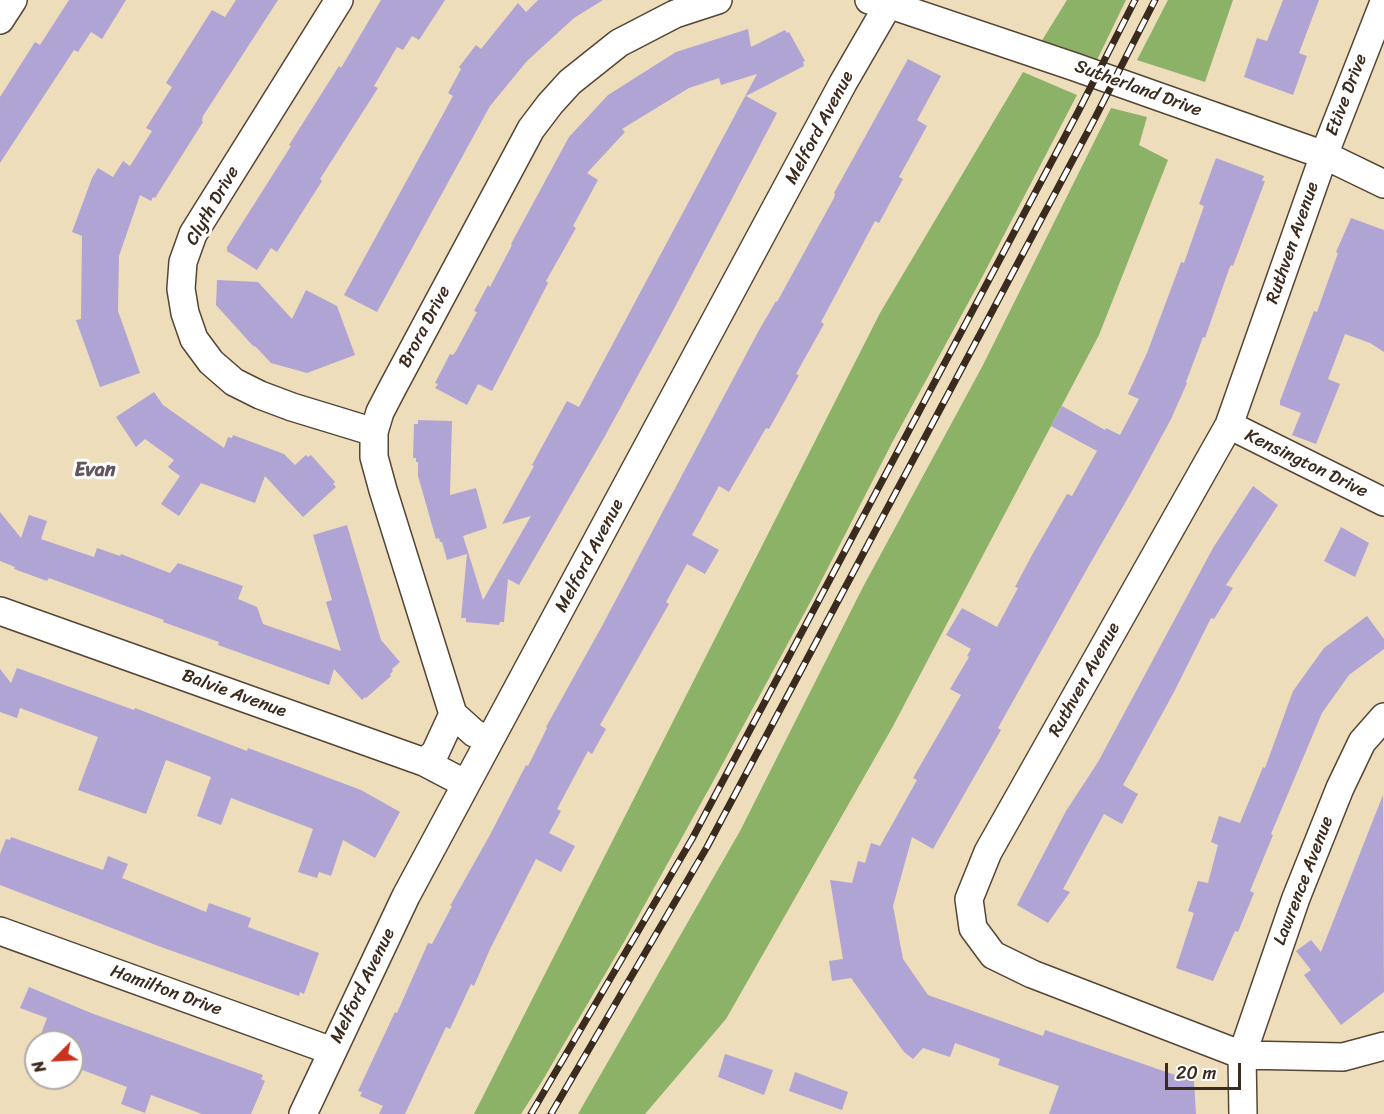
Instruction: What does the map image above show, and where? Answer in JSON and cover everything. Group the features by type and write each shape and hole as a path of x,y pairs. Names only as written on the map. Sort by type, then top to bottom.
{"street":[{"path":"0,20 12,0"},
{"name":"Clyth Drive","path":"339,0 193,234 183,262 181,289 185,313 194,339 212,362 234,382 292,407 374,432"},
{"name":"Brora Drive","path":"453,714 374,458 374,432 384,403 531,129 544,113 570,82 619,43 675,14 718,0"},
{"name":"Sutherland Drive","path":"883,1 1324,155 1384,184"},
{"name":"Melford Avenue","path":"303,1114 406,896 843,83 883,1"},
{"name":"Etive Drive","path":"1324,155 1384,2"},
{"name":"Ruthven Avenue","path":"1324,155 1229,425 988,852 969,899 973,928 993,955 1032,974 1242,1054 1343,1057 1384,1046"},
{"name":"Kensington Drive","path":"1229,425 1384,502"},
{"name":"Balvie Avenue","path":"0,611 424,762 466,784"},
{"path":"424,762 435,753 453,714 474,733 489,740"},
{"name":"Lawrence Avenue","path":"1242,1054 1296,898 1340,788 1362,742 1384,717"},
{"name":"Hamilton Drive","path":"0,931 332,1052"},
{"path":"1242,1054 1243,1114"}],"green space":[{"path":"1067,0 1126,0 1097,60 1041,42"},
{"path":"1168,0 1233,0 1205,82 1137,60"},
{"path":"1023,72 1077,95 979,283 715,778 624,942 541,1083 521,1114 474,1114 880,313"},
{"path":"1111,108 1147,117 1139,145 1168,160 1099,335 892,728 726,1019 645,1114 578,1114 740,831 863,587 983,365"}],"building":[{"path":"69,0 126,0 102,39 91,32 78,52 74,50 0,163 0,97 35,42 40,45"},
{"path":"236,0 278,0 203,116 203,122 155,198 153,197 151,201 140,195 119,256 118,311 140,373 100,387 76,320 81,319 82,236 72,232 98,168 113,177 123,161 130,166 152,131 146,128 172,87 166,83 203,24 212,10 225,17"},
{"path":"381,0 445,0 419,40 412,36 403,50 397,47 374,86 378,88 320,179 322,181 277,252 271,248 257,270 227,251 227,247 339,66 341,68"},
{"path":"538,0 603,0 574,18 527,61 490,106 377,312 344,295 453,96 448,93 461,69 459,67 476,45 481,49 518,3 526,12"},
{"path":"1283,0 1319,0 1299,53 1307,56 1293,95 1244,77 1257,38 1267,41"},
{"path":"748,29 751,47 785,30 789,32 805,61 804,66 746,96 777,113 666,324 605,436 519,585 508,579 504,622 500,622 499,625 466,622 466,618 461,618 467,554 447,560 442,542 439,538 436,539 418,476 418,462 416,458 413,458 414,424 418,424 418,420 452,421 450,495 476,488 487,528 463,536 483,600 531,516 502,524 534,466 532,465 567,401 579,407 757,74 721,85 719,78 689,88 622,129 625,132 587,173 598,180 573,226 576,228 546,281 548,283 492,391 478,384 467,405 435,388 438,384 435,383 450,354 453,355 456,351 477,312 474,311 488,285 490,287 569,137 608,95 676,52"},
{"path":"908,59 941,76 917,120 927,126 899,177 903,179 879,223 875,221 821,322 824,324 769,429 766,428 729,492 719,486 692,535 719,550 705,574 687,564 666,602 669,604 600,725 606,729 592,754 588,751 557,809 561,811 549,833 575,846 561,872 536,859 490,949 474,986 471,984 450,1029 446,1027 405,1114 379,1114 383,1106 360,1096 362,1092 358,1091 395,1012 397,1013 428,943 432,944 452,906 450,906 526,765 528,766 546,727 758,332 777,302"},
{"path":"1216,158 1264,176 1262,181 1265,181 1233,266 1231,265 1229,269 1187,383 1171,419 1137,482 998,728 1001,730 933,849 912,837 893,906 903,959 928,995 1043,1036 1045,1030 1181,1077 1191,1077 1191,1081 1194,1081 1196,1114 1049,1114 1059,1086 998,1065 1000,1059 955,1043 950,1057 923,1048 913,1059 904,1052 851,978 832,981 829,961 843,959 830,880 852,883 858,861 865,863 871,843 880,846 917,780 913,778 961,695 950,689 969,657 967,656 971,649 946,635 962,608 997,627 1018,588 1015,587 1032,555 1067,494 1072,496 1097,451 1051,426 1062,406 1105,430 1106,428 1120,435 1139,399 1128,394 1147,353 1181,262 1184,263 1204,206 1199,204"},
{"path":"1351,218 1384,230 1384,352 1370,343 1345,334 1328,379 1340,384 1316,444 1292,435 1301,413 1280,405 1280,401 1314,311 1317,312 1338,253 1336,252"},
{"path":"217,280 258,282 292,319 306,290 337,306 355,355 307,373 271,363 216,305"},
{"path":"154,392 163,405 224,448 228,437 232,438 233,435 284,454 295,465 306,455 308,457 311,455 335,482 333,484 336,487 303,517 265,476 255,503 201,483 179,516 161,504 180,476 168,467 174,460 145,439 136,447 116,417"},
{"path":"1253,486 1278,505 1226,585 1233,588 1214,619 1211,618 1123,785 1138,794 1122,824 1104,814 1063,889 1070,892 1048,923 1017,905 1066,811 1098,762 1213,548"},
{"path":"0,512 21,538 29,515 47,521 41,539 94,557 97,548 120,556 121,554 170,573 178,563 243,586 238,599 257,607 263,624 341,651 326,602 332,600 313,535 347,525 381,640 400,662 392,669 391,676 362,700 334,669 329,685 218,645 219,642 163,622 164,620 49,578 47,581 14,569 15,567 0,561"},
{"path":"1341,527 1369,543 1355,577 1324,561"},
{"path":"1367,616 1384,639 1384,649 1349,675 1322,713 1271,834 1273,835 1250,891 1254,893 1238,932 1235,931 1213,981 1176,968 1194,913 1188,911 1198,881 1208,883 1218,845 1211,842 1219,816 1240,823 1263,767 1265,768 1293,691 1324,648"},
{"path":"17,668 134,710 135,708 247,751 248,748 361,790 400,812 375,858 343,840 331,876 319,872 317,878 298,872 313,829 231,798 221,825 197,816 211,777 166,760 146,814 78,790 98,737 20,708 17,718 0,712 0,669 11,683"},
{"path":"1383,795 1384,992 1341,1025 1304,975 1311,970 1296,951 1311,940 1321,952"},
{"path":"11,837 103,870 108,856 128,864 122,878 206,912 209,903 251,918 248,927 319,953 304,994 300,992 299,996 161,947 0,885 0,854 6,839 10,840"},
{"path":"29,987 91,1013 263,1075 261,1079 265,1081 251,1114 202,1114 151,1095 145,1113 121,1104 127,1087 84,1071 84,1030 42,1030 47,1018 20,1008"},
{"path":"725,1054 773,1070 764,1095 718,1077"},
{"path":"795,1072 848,1092 842,1110 789,1091"}],"railway":[{"path":"531,1114 692,839 1078,112 1135,0"},
{"path":"551,1114 707,847 1094,120 1155,0"}],"district":[{"name":"Evan","path":"95,471"}]}
